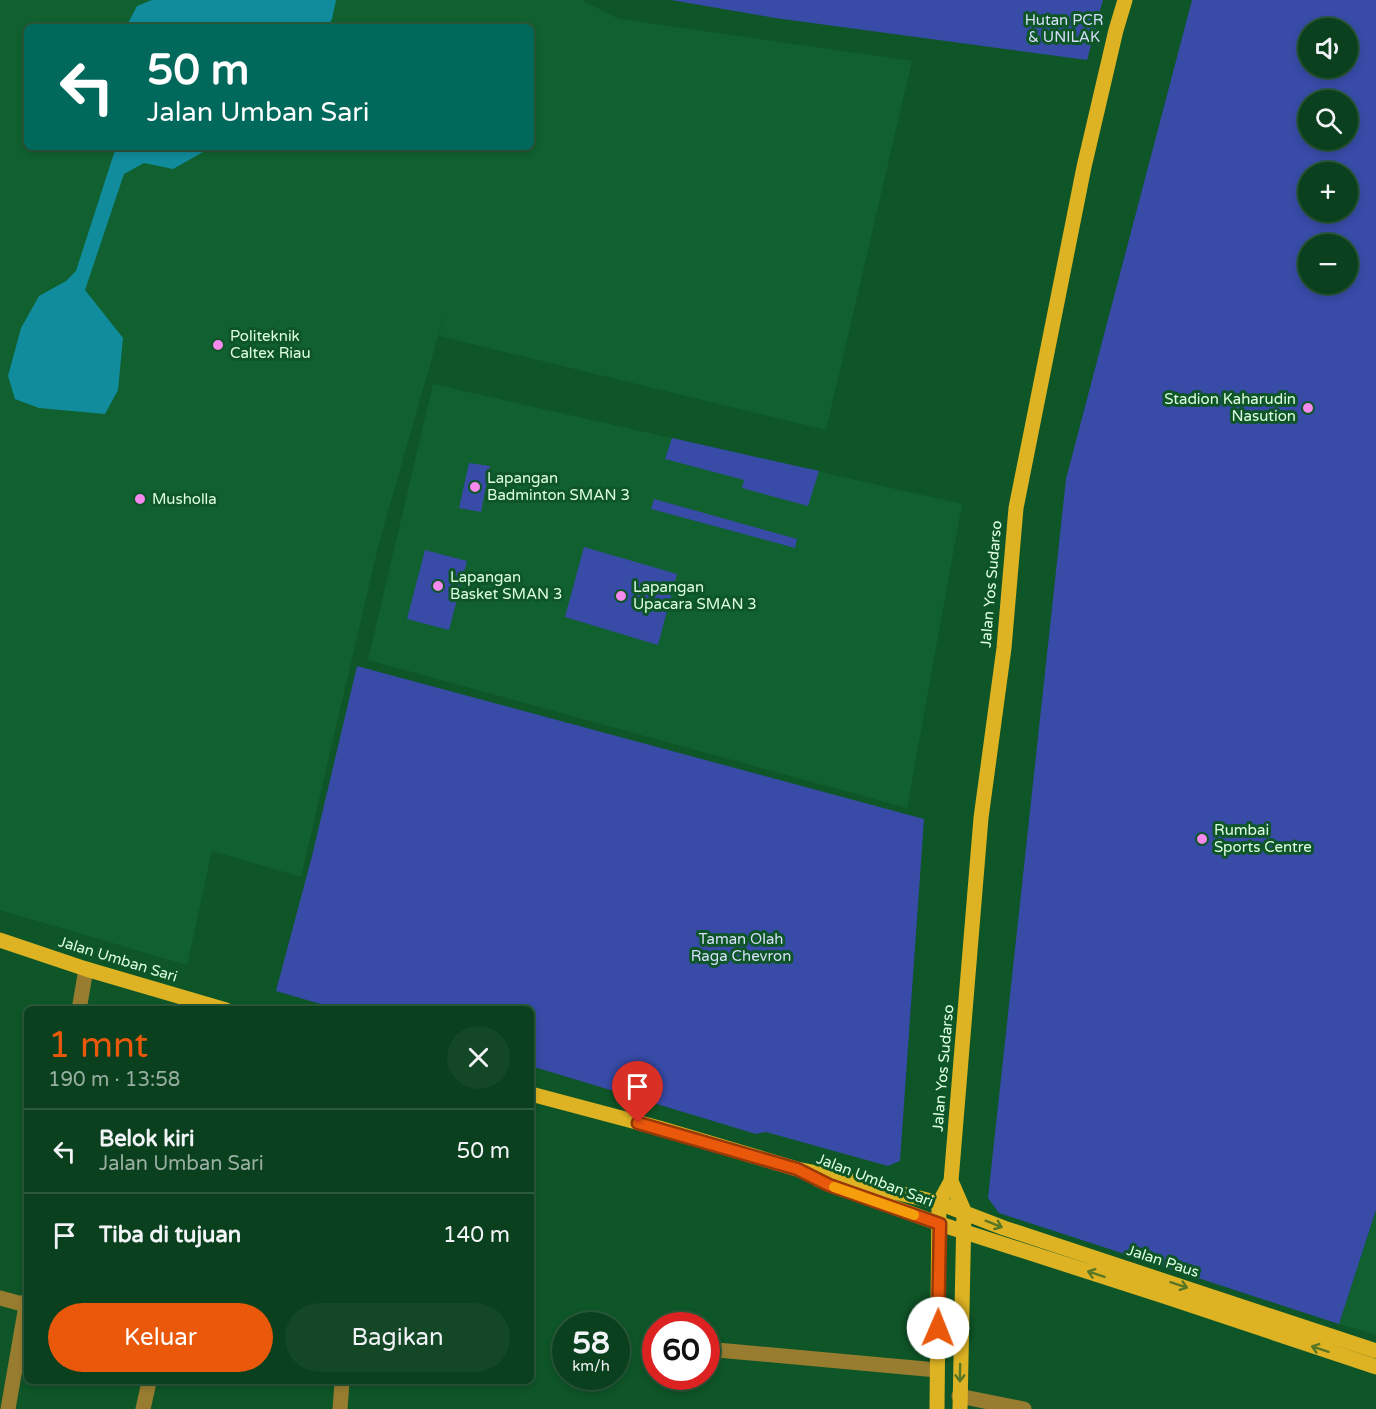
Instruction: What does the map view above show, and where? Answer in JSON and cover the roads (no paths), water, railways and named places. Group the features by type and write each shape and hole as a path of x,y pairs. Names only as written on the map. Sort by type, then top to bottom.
{"main road":[{"name":"Jalan Yos Sudarso","path":"939,1203 951,1181 981,818 1004,648 1016,508 1084,167 1125,0"},
{"name":"Jalan Umban Sari","path":"0,940 86,969 211,1006"},
{"name":"Jalan Umban Sari","path":"534,1095 659,1128 797,1169 939,1203"},
{"name":"Jalan Umban Sari","path":"797,1169 829,1185 940,1224"},
{"name":"Jalan Yos Sudarso","path":"951,1181 964,1211 959,1402"},
{"name":"Jalan Paus","path":"939,1203 1004,1228 1376,1351"},
{"path":"938,1409 939,1203"},
{"path":"940,1224 1376,1367"}],"street":[{"path":"81,1006 86,969"},
{"path":"0,1298 24,1302"},
{"path":"8,1409 24,1320"},
{"path":"720,1350 937,1370"},
{"path":"143,1409 149,1384"},
{"path":"340,1409 342,1384"},
{"path":"959,1402 1023,1409"}],"place":[{"name":"Politeknik Caltex Riau","path":"218,345"},
{"name":"Stadion Kaharudin Nasution","path":"1308,408"},
{"name":"Lapangan Badminton SMAN 3","path":"475,487"},
{"name":"Musholla","path":"140,499"},
{"name":"Lapangan Basket SMAN 3","path":"438,586"},
{"name":"Lapangan Upacara SMAN 3","path":"621,596"},
{"name":"Rumbai Sports Centre","path":"1202,839"}],"park label":[{"name":"Hutan PCR & UNILAK","path":"1064,28"},
{"name":"Taman Olah Raga Chevron","path":"741,948"}]}
